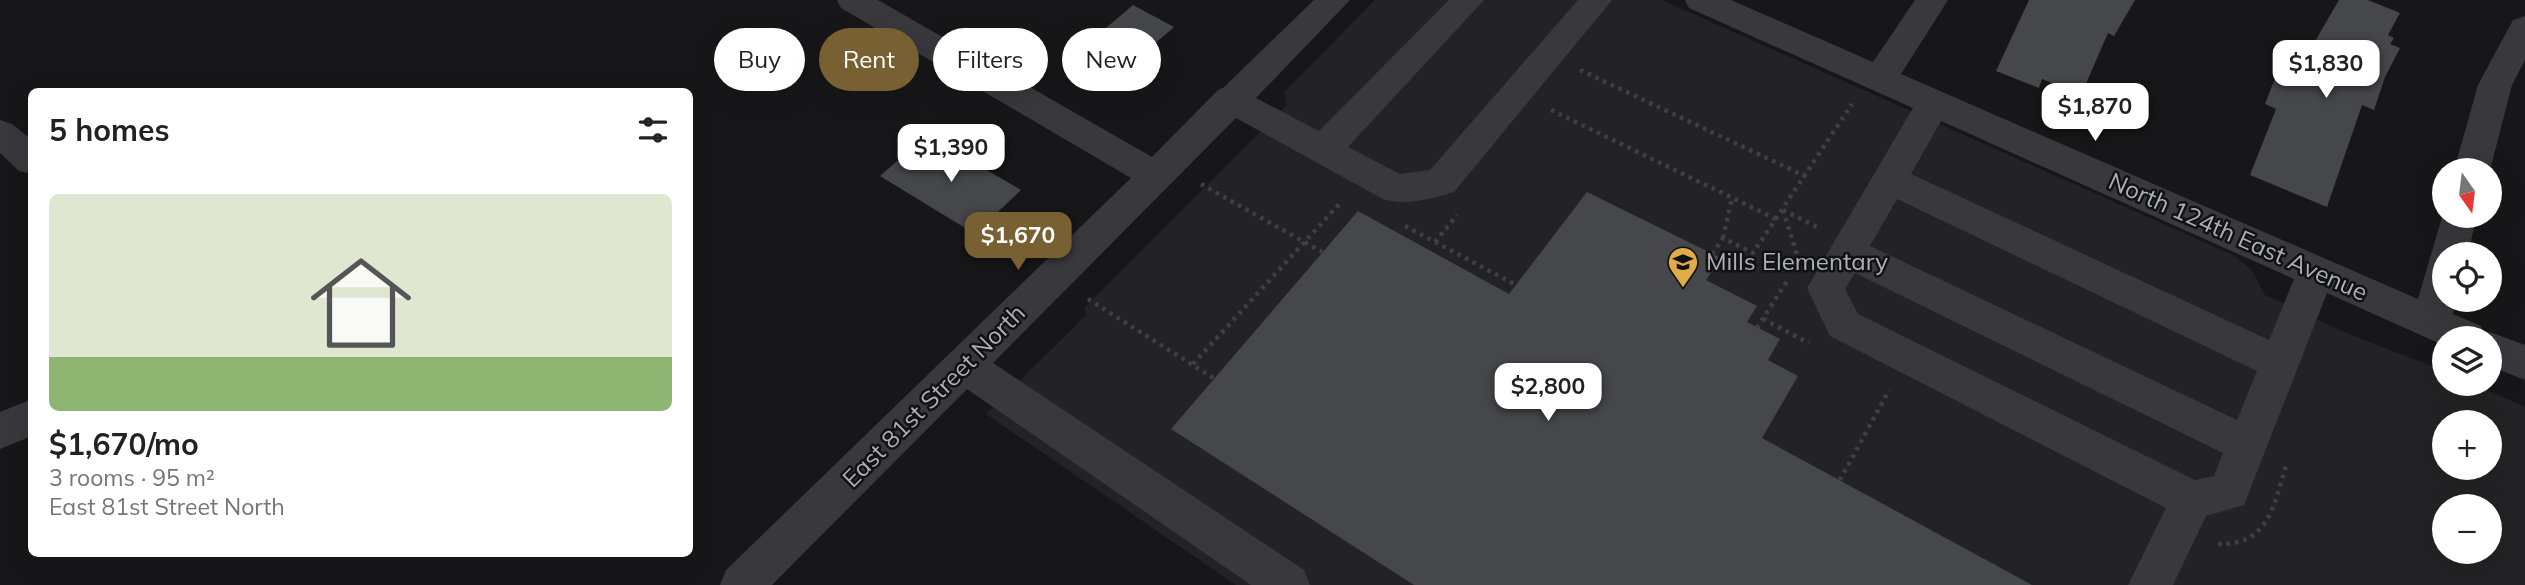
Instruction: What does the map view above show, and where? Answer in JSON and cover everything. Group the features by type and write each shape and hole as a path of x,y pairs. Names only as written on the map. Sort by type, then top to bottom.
{"street":[{"path":"853,0 1156,176"},
{"name":"East 81st Street North","path":"741,585 1334,0"},
{"path":"1323,150 1468,0"},
{"name":"North 124th East Avenue","path":"1701,0 1867,90 1934,103 2440,326"},
{"path":"1867,90 1932,0"},
{"path":"1230,100 1396,189 1441,182 1586,3"},
{"path":"2475,158 2496,85 2525,28"},
{"path":"1934,103 1826,288 1844,325 2192,500 2229,492 2278,362 2316,272"},
{"path":"0,133 28,158"},
{"path":"1890,180 2278,362"},
{"path":"1847,252 2247,445"},
{"path":"2431,322 2434,312"},
{"path":"2502,353 2525,363"},
{"path":"965,366 1288,585"},
{"path":"0,431 28,418"},
{"path":"2151,585 2192,500"}],"path":[{"path":"1579,69 1805,176"},
{"path":"1723,238 1753,253 1867,90"},
{"path":"1547,108 1776,219"},
{"path":"1200,183 1322,252"},
{"path":"1193,364 1348,195"},
{"path":"1712,254 1723,238 1732,198"},
{"path":"1783,209 1816,226"},
{"path":"1783,209 1799,261"},
{"path":"1757,328 1792,273"},
{"path":"1087,299 1215,379"},
{"path":"1840,480 1891,386"}],"shaded area":[{"name":"Mills Elementary","path":"1375,0 1662,0 2235,256 2251,269 2265,295 2351,335 2432,366 2432,396 2501,396 2525,407 2525,585 1236,585 986,414 1086,315 1085,307 1287,105 1284,92"}],"building":[{"path":"2029,0 2135,0 2114,36 2108,33 2081,95 2042,79 2039,88 1996,71"},
{"path":"2339,0 2368,0 2400,13 2388,35 2394,38 2390,44 2400,48 2385,77 2374,110 2362,105 2327,207 2250,175 2276,109 2265,104 2284,55 2303,62"},
{"path":"1133,5 1174,27 1161,38 1161,28 1106,28"},
{"path":"927,135 1021,190 975,234 880,176"},
{"path":"1587,192 1721,258 1706,280 1757,306 1747,322 1780,339 1768,360 1798,376 1762,438 2032,585 1414,585 1171,429 1358,211 1509,294"}],"place":[{"name":"Mills Elementary","path":"1683,289"}]}
